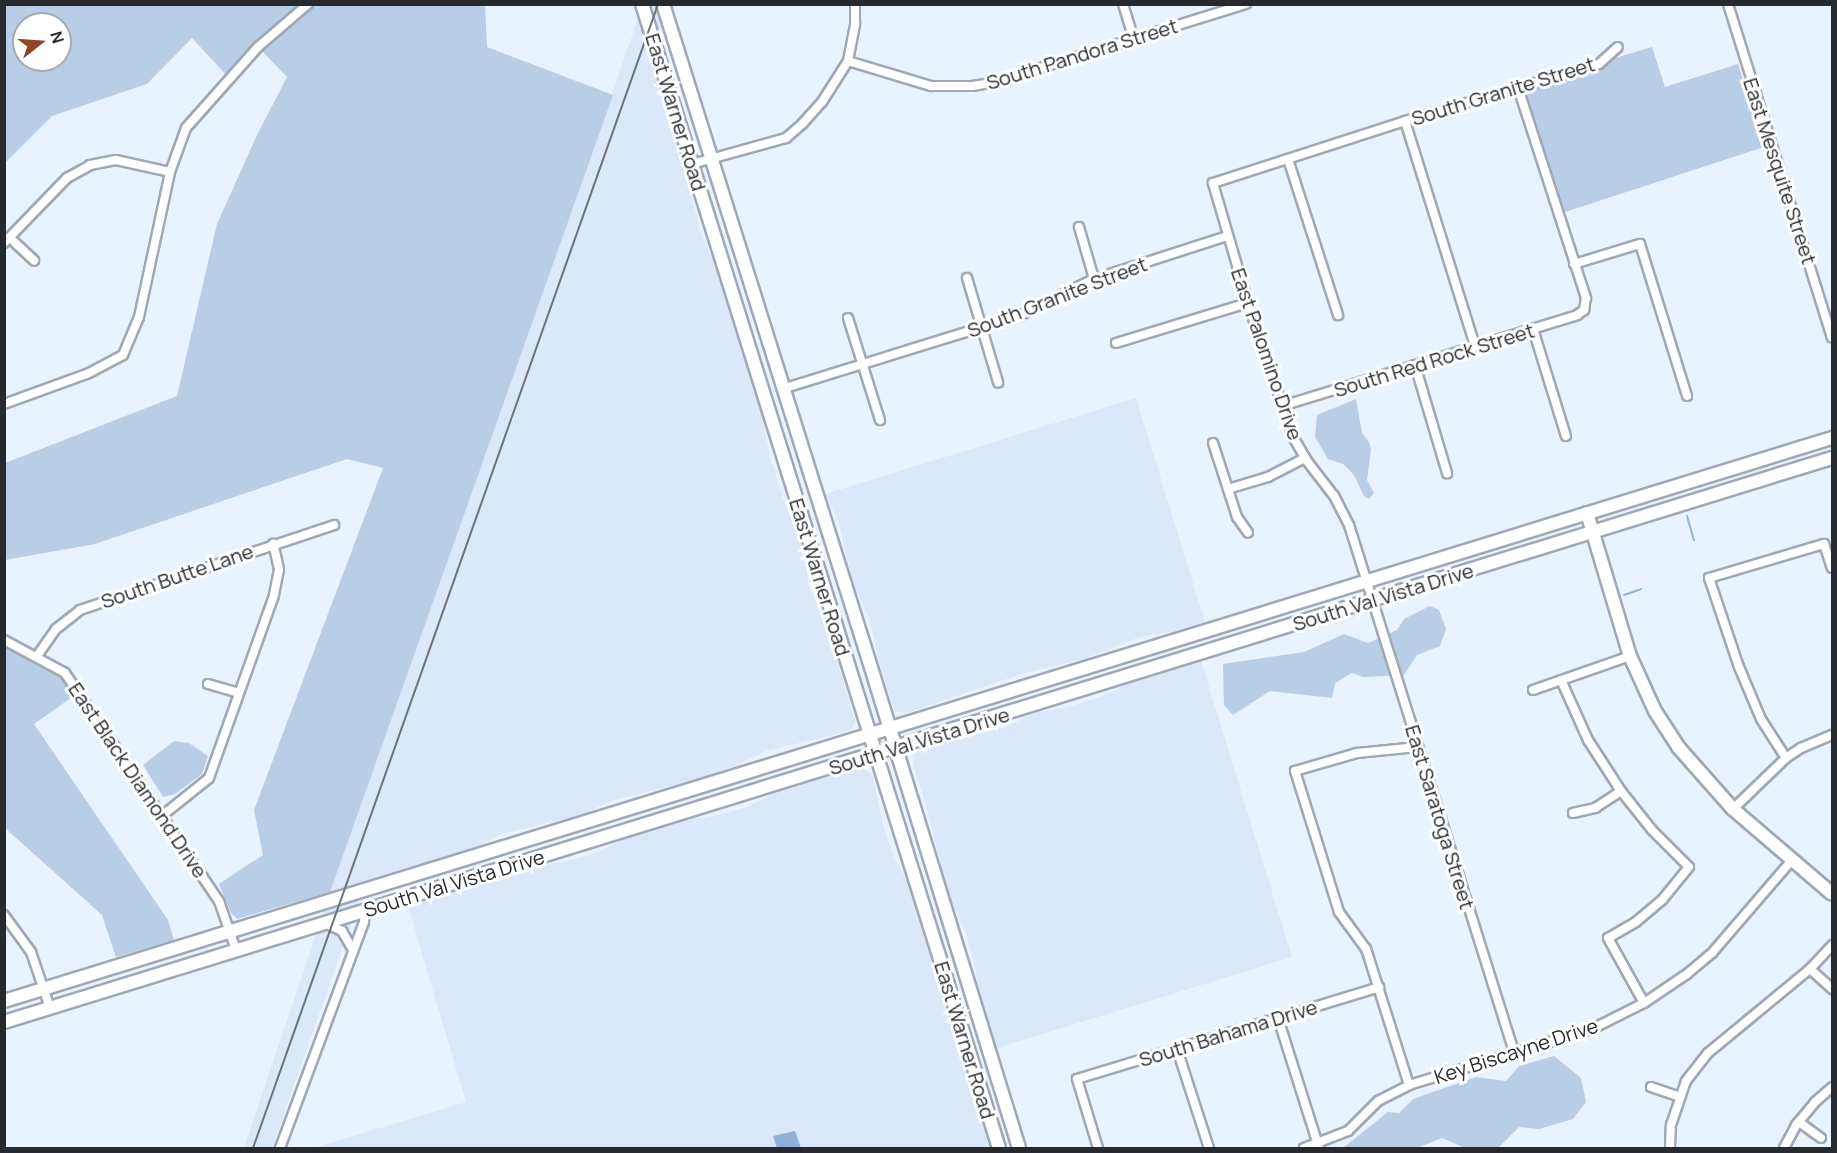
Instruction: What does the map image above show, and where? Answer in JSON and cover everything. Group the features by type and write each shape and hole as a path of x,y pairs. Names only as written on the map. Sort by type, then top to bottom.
{"main road":[{"name":"East Warner Road","path":"642,4 999,1149"},
{"name":"East Warner Road","path":"663,4 890,726 1019,1149"},
{"path":"718,249 737,243"},
{"path":"742,323 758,353 770,384 782,388"},
{"name":"South Val Vista Drive","path":"4,1001 600,818 890,726 1104,663 1833,438"},
{"name":"South Val Vista Drive","path":"4,1022 1833,458"},
{"path":"802,515 821,508"},
{"path":"1587,513 1630,656 1655,711 1679,748 1733,809 1833,894"},
{"path":"1104,663 1109,682"},
{"path":"600,818 606,836"},
{"path":"397,880 402,900"},
{"path":"930,926 948,920"},
{"path":"964,1038 982,1032"}],"street":[{"path":"4,404 89,373 123,356 139,317 170,172 186,128 258,47 308,4"},
{"path":"692,164 786,138 822,102 848,61 855,24 855,4"},
{"path":"1123,4 1134,39"},
{"name":"South Pandora Street","path":"848,61 931,86 972,86 992,83 1246,4"},
{"name":"East Mesquite Street","path":"1728,4 1833,337"},
{"name":"South Granite Street","path":"1213,183 1405,121 1599,64 1618,47"},
{"path":"1518,87 1574,264 1640,244 1687,396"},
{"path":"1405,121 1475,346"},
{"path":"1288,159 1338,315"},
{"path":"34,260 7,240 67,178 90,165 116,160 170,172"},
{"name":"East Palomino Drive","path":"1213,183 1248,303 1293,436 1305,458 1335,496 1349,525 1367,582"},
{"path":"1079,227 1094,279"},
{"name":"South Granite Street","path":"782,388 1033,311 1094,279 1227,236"},
{"name":"South Red Rock Street","path":"1282,406 1533,329 1584,310 1586,298 1574,264"},
{"path":"968,278 998,382"},
{"path":"1116,344 1248,303"},
{"path":"848,318 880,420"},
{"path":"1533,329 1566,436"},
{"path":"1415,366 1447,473"},
{"path":"1213,443 1237,517 1248,532"},
{"path":"1228,489 1268,477 1305,458"},
{"name":"South Butte Lane","path":"37,656 57,629 80,610 273,543 334,525"},
{"path":"163,815 209,777 273,595 279,569 273,543"},
{"path":"1786,758 1756,708 1738,667 1709,578 1824,544 1833,568"},
{"name":"East Saratoga Street","path":"1367,582 1514,1052"},
{"name":"East Black Diamond Drive","path":"4,640 65,673 219,900 236,950"},
{"path":"1533,690 1630,656"},
{"path":"1562,680 1588,740 1621,791 1652,830 1689,867 1662,900 1636,922 1608,938 1644,1003"},
{"path":"208,684 239,693"},
{"path":"1733,809 1786,758 1801,748 1833,735"},
{"path":"1409,1085 1366,949 1339,912 1295,771 1357,753 1418,747"},
{"path":"1573,813 1595,808 1621,791"},
{"name":"Key Biscayne Drive","path":"1304,1149 1318,1146 1348,1131 1378,1101 1409,1085 1592,1029 1644,1003 1687,974 1712,953 1792,860"},
{"path":"280,1149 353,950 365,910"},
{"path":"4,915 31,952 50,1008"},
{"path":"325,923 342,931 353,950"},
{"path":"1670,1149 1671,1125 1686,1081 1708,1053 1810,969 1833,945"},
{"path":"1810,969 1833,989"},
{"name":"South Bahama Drive","path":"1098,1149 1077,1079 1379,987"},
{"path":"1278,1018 1318,1146"},
{"path":"1177,1049 1209,1149"},
{"path":"1651,1087 1680,1097"},
{"path":"1784,1149 1799,1122 1815,1102 1833,1087"},
{"path":"1799,1122 1821,1138"}],"shaded area":[{"path":"5,5 485,5 487,47 613,95 330,892 237,919 231,913 219,884 263,855 254,810 383,468 347,459 95,544 5,560 5,463 177,396 217,224 257,135 287,77 258,47 230,79 192,38 147,84 52,116 5,163"},
{"path":"643,5 671,5 650,58 685,168 701,234 716,267 762,414 770,457 784,501 802,544 809,585 831,641 855,720 852,728 845,732 766,751 737,765 698,779 611,801 579,816 503,833 477,847 366,881 272,1148 244,1148 330,892"},
{"path":"1652,47 1665,87 1738,64 1764,147 1559,214 1518,87"},
{"path":"1136,398 1205,622 1172,632 1140,637 1084,659 1025,673 906,713 895,711 884,680 868,615 854,586 838,521 825,494"},
{"path":"1356,399 1362,433 1369,442 1371,450 1367,480 1374,493 1369,499 1364,496 1354,475 1343,464 1328,459 1315,437 1317,415"},
{"path":"1430,606 1439,610 1446,629 1440,646 1417,655 1404,675 1363,677 1352,673 1335,683 1332,698 1270,691 1233,715 1224,705 1223,664 1304,652 1344,634 1368,643 1397,630 1404,619"},
{"path":"5,640 65,673 78,693 34,724 168,920 174,940 116,957 102,915 5,828"},
{"path":"1201,661 1292,957 997,1048 978,990 974,962 965,930 950,898 942,872 930,819 913,763 914,754 939,743 1003,728 1034,713 1068,707 1100,697 1130,683"},
{"path":"174,741 189,743 208,756 202,774 175,794 163,797 143,765"},
{"path":"861,767 872,774 883,825 893,854 906,879 990,1148 314,1148 466,1102 408,906 536,867 596,853 622,840 687,820 747,807 775,793"},
{"path":"1554,1056 1581,1078 1586,1102 1573,1119 1539,1129 1519,1127 1498,1148 1465,1148 1442,1138 1417,1148 1343,1148 1388,1112 1399,1113 1413,1099 1476,1077 1506,1081 1519,1066"},
{"path":"795,1131 801,1148 777,1148 773,1136"}],"waterway":[{"path":"1687,516 1694,540"},
{"path":"1624,595 1641,589"}],"railway":[{"path":"253,1148 658,4"}]}
